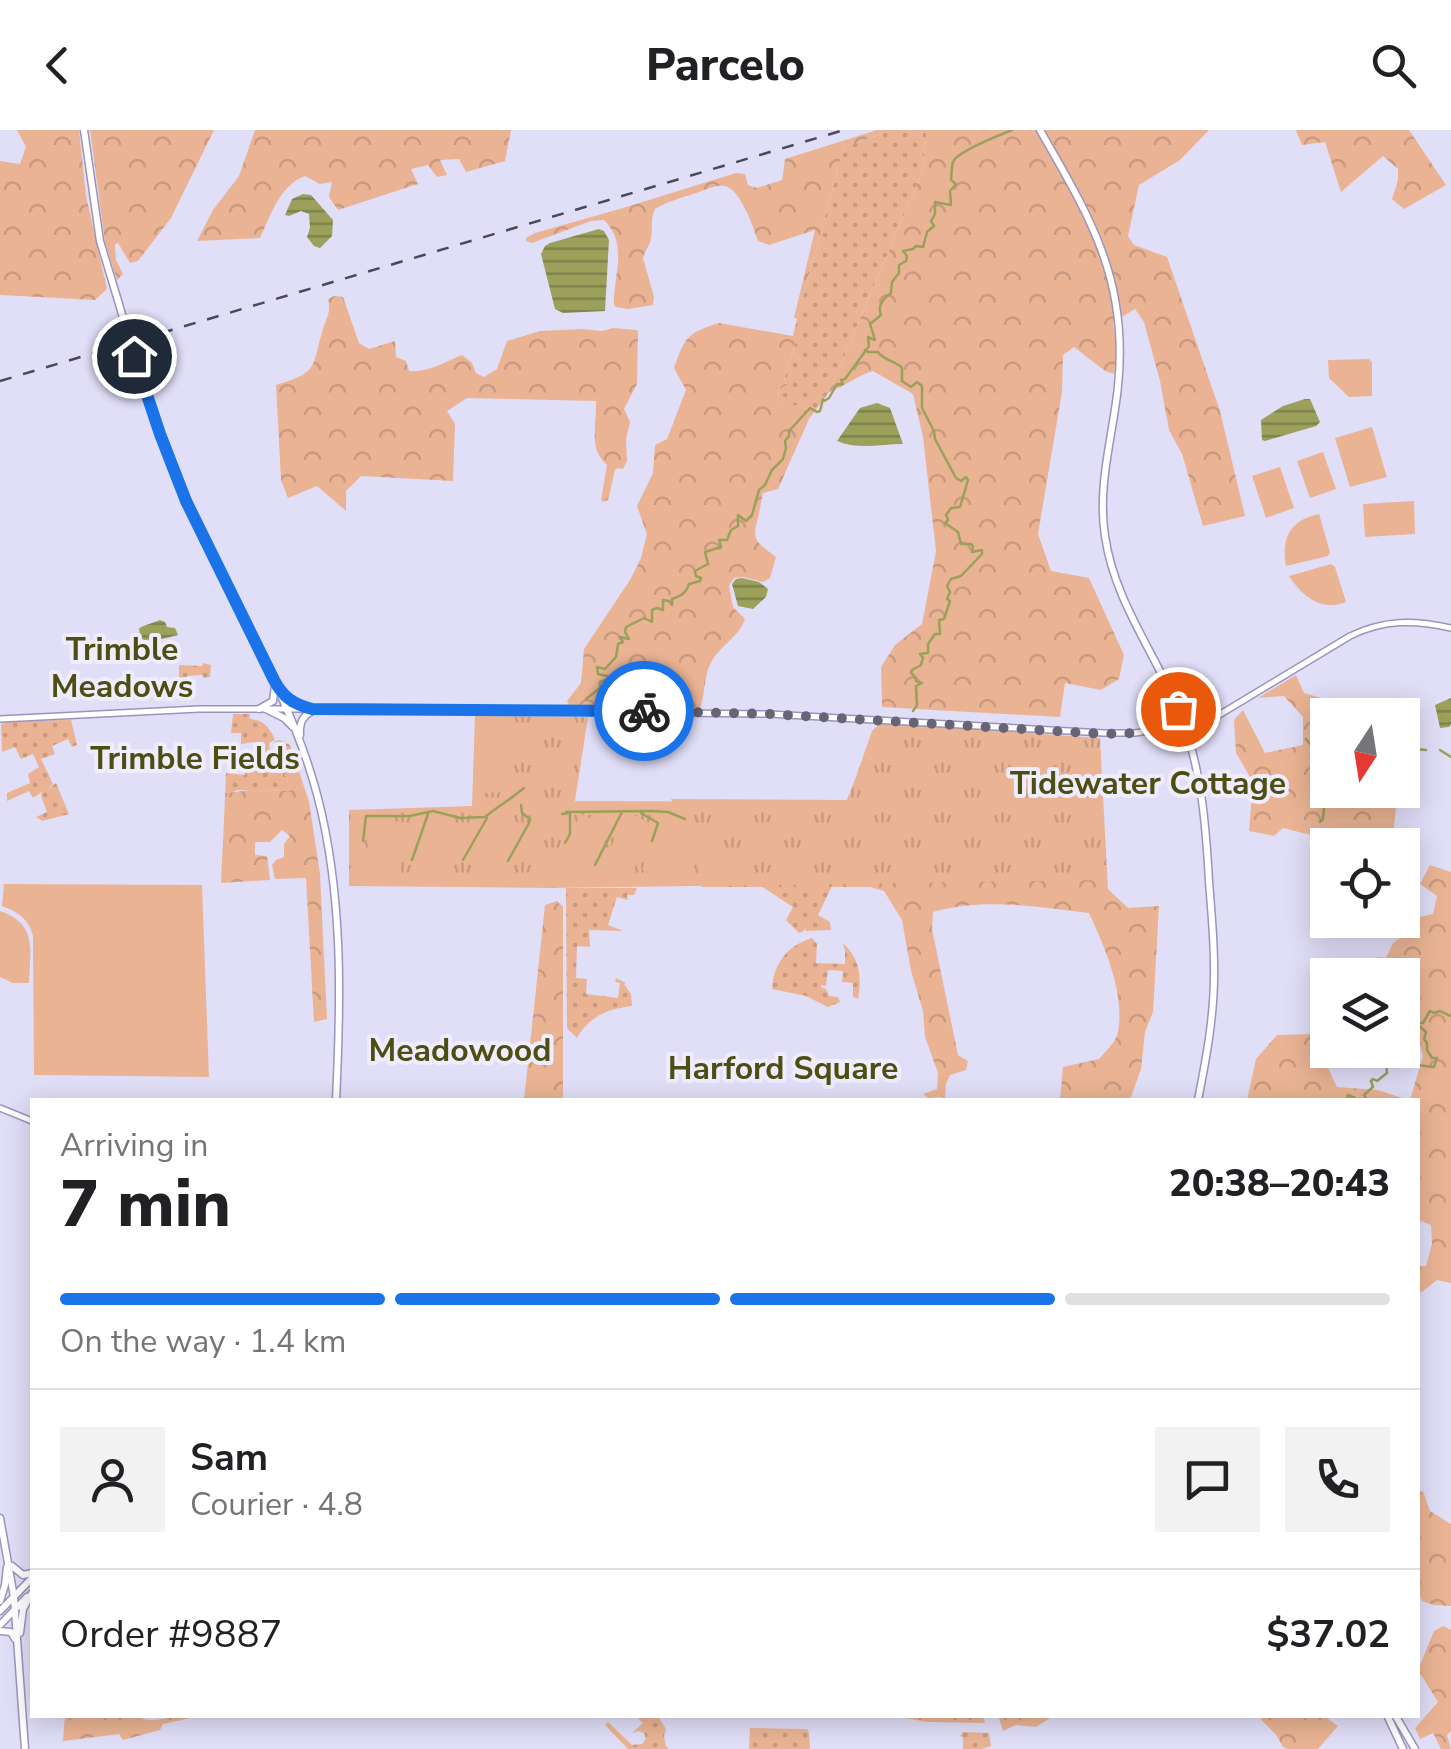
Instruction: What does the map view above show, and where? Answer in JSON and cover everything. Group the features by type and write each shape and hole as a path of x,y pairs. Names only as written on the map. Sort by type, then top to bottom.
{"main road":[{"path":"84,130 100,241 164,446 192,514 288,709 318,798 334,885 338,951 336,1098"},
{"path":"1040,130 1091,222 1112,283 1120,360 1103,489 1105,540 1120,592 1185,726 1204,808 1214,965 1208,1048 1198,1098"},
{"path":"274,680 272,701 262,709 284,718 298,737"},
{"path":"279,689 292,702 314,709"},
{"path":"298,737 301,721 314,709"},
{"path":"0,1518 14,1597 25,1749"},
{"path":"8,1556 19,1574 30,1576"},
{"path":"0,1601 8,1556"},
{"path":"0,1611 30,1578"},
{"path":"18,1644 12,1632 0,1628 30,1594"},
{"path":"18,1644 23,1609 30,1596"},
{"path":"1387,1718 1402,1749"},
{"path":"1397,1718 1415,1749"}],"street":[{"path":"0,719 200,709 769,714 1135,733 1185,726 1224,714 1366,628 1408,621 1451,628"},
{"path":"0,1108 30,1120"}],"green space":[{"path":"17,130 79,130 86,196 107,289 95,300 0,295 0,161 20,164 26,147"},
{"path":"90,130 214,130 171,218 138,261 130,263 115,244 116,260 123,274 117,280 105,242"},
{"path":"255,130 511,130 505,161 466,172 459,159 440,160 447,175 437,177 428,165 411,169 418,184 338,210 329,197 332,182 320,184 305,176 282,194 260,238 197,241 213,210 239,176"},
{"path":"877,130 893,130 844,147 797,319 794,318 815,230 769,245 758,241 741,201 725,186 709,188 655,209 643,258 653,305 628,309 614,305 618,250 612,230 604,220 591,221 532,243 526,241 535,233 736,173 745,174 748,185 757,188 782,180 785,159"},
{"path":"893,130 927,130 922,173 829,392 809,419 806,409 779,400 778,390 787,384 784,379 796,342 793,336 797,319 844,147"},
{"path":"927,130 1209,130 1180,160 1139,185 1128,236 1134,245 1167,257 1220,411 1245,516 1203,526 1182,454 1169,430 1144,322 1135,309 1113,322 1117,351 1114,374 1074,347 1063,355 1062,392 1038,534 1051,571 1089,578 1124,655 1119,679 1101,690 1065,683 1060,717 882,707 881,667 895,645 922,624 936,551 923,437 913,394 873,371 829,392 922,173"},
{"path":"1296,130 1409,130 1446,185 1404,209 1392,199 1398,169 1383,156 1341,192 1325,142 1302,145"},
{"path":"343,297 359,343 369,349 395,341 396,357 406,361 409,371 429,369 462,355 484,377 497,369 507,341 540,331 638,331 637,384 624,409 630,422 627,461 623,469 615,470 608,500 601,500 607,465 595,444 596,401 467,398 447,411 455,424 453,481 361,476 346,491 346,511 317,486 288,498 281,480 276,385 312,367 328,314 328,299"},
{"path":"719,323 793,336 796,341 784,379 788,384 778,390 779,400 806,409 809,419 778,489 763,493 755,532 760,544 776,557 770,578 763,582 734,578 729,586 733,607 745,619 710,665 700,708 571,708 567,701 581,683 584,649 641,558 647,534 637,506 653,473 655,445 667,439 686,390 674,368 689,338"},
{"path":"1369,359 1372,396 1349,397 1329,378 1328,360"},
{"path":"1372,427 1387,477 1350,487 1335,438"},
{"path":"1323,452 1336,489 1310,498 1297,461"},
{"path":"1280,467 1294,508 1266,518 1252,476"},
{"path":"1414,501 1415,534 1365,537 1363,504"},
{"path":"1319,514 1328,556 1286,566 1285,547 1290,532 1301,521"},
{"path":"1331,564 1346,602 1337,605 1313,600 1289,576"},
{"path":"179,665 211,665 210,677 179,678"},
{"path":"1296,675 1304,693 1322,698 1310,698 1310,808 1396,808 1394,828 1310,828 1310,835 1283,828 1274,836 1249,831 1253,782 1236,753 1234,720 1243,710 1265,753 1303,745 1303,717 1284,696 1258,698"},
{"path":"233,714 250,714 250,719 269,728 275,740 269,743 270,750 276,748 291,791 237,790 225,798 226,773 245,775 247,757 255,757 257,746 254,742 241,744 241,733 231,733"},
{"path":"475,716 588,717 575,801 846,802 879,722 1100,738 1103,880 549,888 349,886 349,810 472,806"},
{"path":"71,720 77,745 72,747 68,739 52,746 55,754 41,759 53,784 45,791 56,783 69,814 42,821 36,817 47,812 42,792 33,798 29,791 7,801 7,793 30,783 28,774 39,767 33,754 21,759 15,747 2,752 1,724"},
{"path":"478,720 512,720 513,792 479,793"},
{"path":"878,725 1100,740 1108,889 1128,908 1159,906 1153,1012 1131,1098 1060,1098 1063,1067 1099,1059 1118,1032 1116,986 1089,913 991,904 933,912 932,929 958,1055 968,1061 966,1070 950,1075 945,1098 928,1098 923,1094 937,1089 938,1073 925,1037 923,1011 902,920 884,891 870,887 702,887 671,799 848,800 872,731"},
{"path":"275,741 290,745 309,801 320,874 327,1019 314,1022 306,878 275,879 272,865 284,857 284,844 290,836 282,830 270,842 255,842 255,855 267,856 270,880 221,883 228,793 291,791 276,748"},
{"path":"495,810 525,827 496,879 466,862"},
{"path":"627,812 654,825 629,880 602,868"},
{"path":"581,814 611,828 586,880 555,865"},
{"path":"433,816 464,829 443,879 412,866"},
{"path":"669,816 692,828 665,880 642,869"},
{"path":"372,818 406,823 398,878 364,873"},
{"path":"699,850 751,850 751,880 699,880"},
{"path":"1430,865 1451,872 1451,1283 1437,1280 1420,1292 1420,1266 1426,1266 1432,1244 1431,1225 1420,1221 1420,1098 1411,1098 1423,1056 1420,958 1386,958 1393,943 1400,938 1420,938 1420,917 1433,914 1437,896 1420,884"},
{"path":"4,884 202,885 209,1077 34,1075 33,936 22,917 2,906"},
{"path":"761,886 832,886 818,915 830,922 831,930 804,928 799,933 786,920 793,907"},
{"path":"566,888 637,888 634,895 627,895 628,900 617,897 608,925 623,931 589,930 590,947 577,946 576,978 587,979 586,994 618,998 620,983 615,982 616,978 626,983 632,1006 600,1015 577,1038 567,1028"},
{"path":"557,901 563,907 563,1098 524,1098 545,905"},
{"path":"0,911 12,916 26,931 29,983 13,983 0,977"},
{"path":"812,938 817,944 816,963 845,964 843,943 849,949 858,969 858,999 853,997 853,983 842,982 843,971 828,970 826,986 821,985 840,1002 828,1007 806,996 772,989 775,971 783,957"},
{"path":"1310,1034 1310,1068 1328,1068 1337,1087 1378,1090 1402,1098 1247,1098 1256,1059 1277,1035"},
{"path":"1420,1492 1430,1511 1451,1524 1451,1606 1422,1601 1420,1596"},
{"path":"1443,1626 1451,1630 1451,1731 1447,1735 1451,1749 1441,1749 1433,1733 1420,1739 1415,1728 1438,1702 1420,1673 1434,1631"},
{"path":"65,1718 190,1718 123,1740 119,1734 63,1741"},
{"path":"638,1718 659,1718 666,1729 664,1736 669,1749 628,1749 605,1725 608,1722 632,1745 642,1744 646,1739 644,1733 632,1733 643,1723"},
{"path":"905,1718 984,1718 985,1723"},
{"path":"999,1718 1050,1718 1036,1727 1016,1725 1003,1731"},
{"path":"1260,1718 1327,1718 1338,1726 1318,1749 1288,1749"},
{"path":"750,1728 807,1729 810,1749 749,1749"},
{"path":"963,1732 989,1733 991,1746 963,1749"}],"shaded area":[{"path":"311,195 333,220 332,236 320,248 307,237 309,214 301,211 285,215 292,199"},
{"path":"599,229 609,240 605,311 563,313 555,309 541,254 550,243"},
{"path":"1310,399 1320,422 1316,426 1262,440 1261,420 1283,406"},
{"path":"877,403 890,408 903,444 861,446 837,441 860,408"},
{"path":"742,578 768,589 766,597 753,609 738,606 732,584"},
{"path":"160,620 175,628 178,635 144,640 140,637 141,627"},
{"path":"1451,698 1451,724 1440,728 1435,705"}],"waterway":[{"path":"586,699 600,688 600,682 608,679 598,674 597,667 605,669 616,657 618,644 623,642 620,637 629,639 626,627 644,618 652,622 652,610 663,610 663,600 672,605 672,599 680,596 689,584 700,581 695,571 708,564 705,552 721,547 719,540 727,540 731,530 738,526 738,515 746,521 752,515 759,490 783,459 789,431 810,408 820,411 823,399 829,398 837,384 843,384 841,380 869,346 868,337 875,340 870,324 881,315 881,305 891,293 899,265 906,261 903,251 923,247 927,232 934,226 931,221 935,202 951,205 950,191 956,184 951,180 953,162 962,153 1012,130"},
{"path":"865,350 878,352 902,368 902,381 911,387 917,382 922,386 922,408 935,439 956,478 968,480 960,507 951,508 945,523 958,532 961,544 971,544 972,552 982,550 961,576 951,579 947,586 950,601 944,619 939,620 940,634 935,634 928,644 928,653 920,654 921,665 911,673 922,683 916,686 917,705 913,711"},
{"path":"1306,739 1310,744"},
{"path":"1420,750 1426,750"},
{"path":"1440,750 1451,757"},
{"path":"363,841 366,816 410,816 433,811 460,818 485,817 524,788"},
{"path":"508,861 530,819 522,813 521,805"},
{"path":"1320,822 1324,808"},
{"path":"566,812 651,811 685,819"},
{"path":"595,865 622,812"},
{"path":"562,814 570,813 570,834 565,843"},
{"path":"641,813 658,823 652,841"},
{"path":"412,860 428,814"},
{"path":"463,860 487,818"},
{"path":"1366,1098 1364,1095 1373,1087 1371,1081 1387,1073 1386,1063 1392,1057 1413,1057 1416,1065 1434,1067 1437,1058 1432,1058 1427,1050 1426,1032 1416,1023 1423,1023 1430,1011 1451,1016"},
{"path":"1347,1098 1355,1098"}],"railway":[{"path":"0,381 844,130"}],"way so far":[{"path":"644,711 975,724 1104,734 1185,726 1178,709"}],"district":[{"name":"Trimble Meadows","path":"122,668"},
{"name":"Trimble Fields","path":"195,758"},
{"name":"Tidewater Cottage","path":"1148,783"},
{"name":"Meadowood","path":"460,1050"},
{"name":"Harford Square","path":"783,1068"}],"route":[{"path":"134,356 168,458 198,527 274,680 292,702 312,709 644,711"}]}
